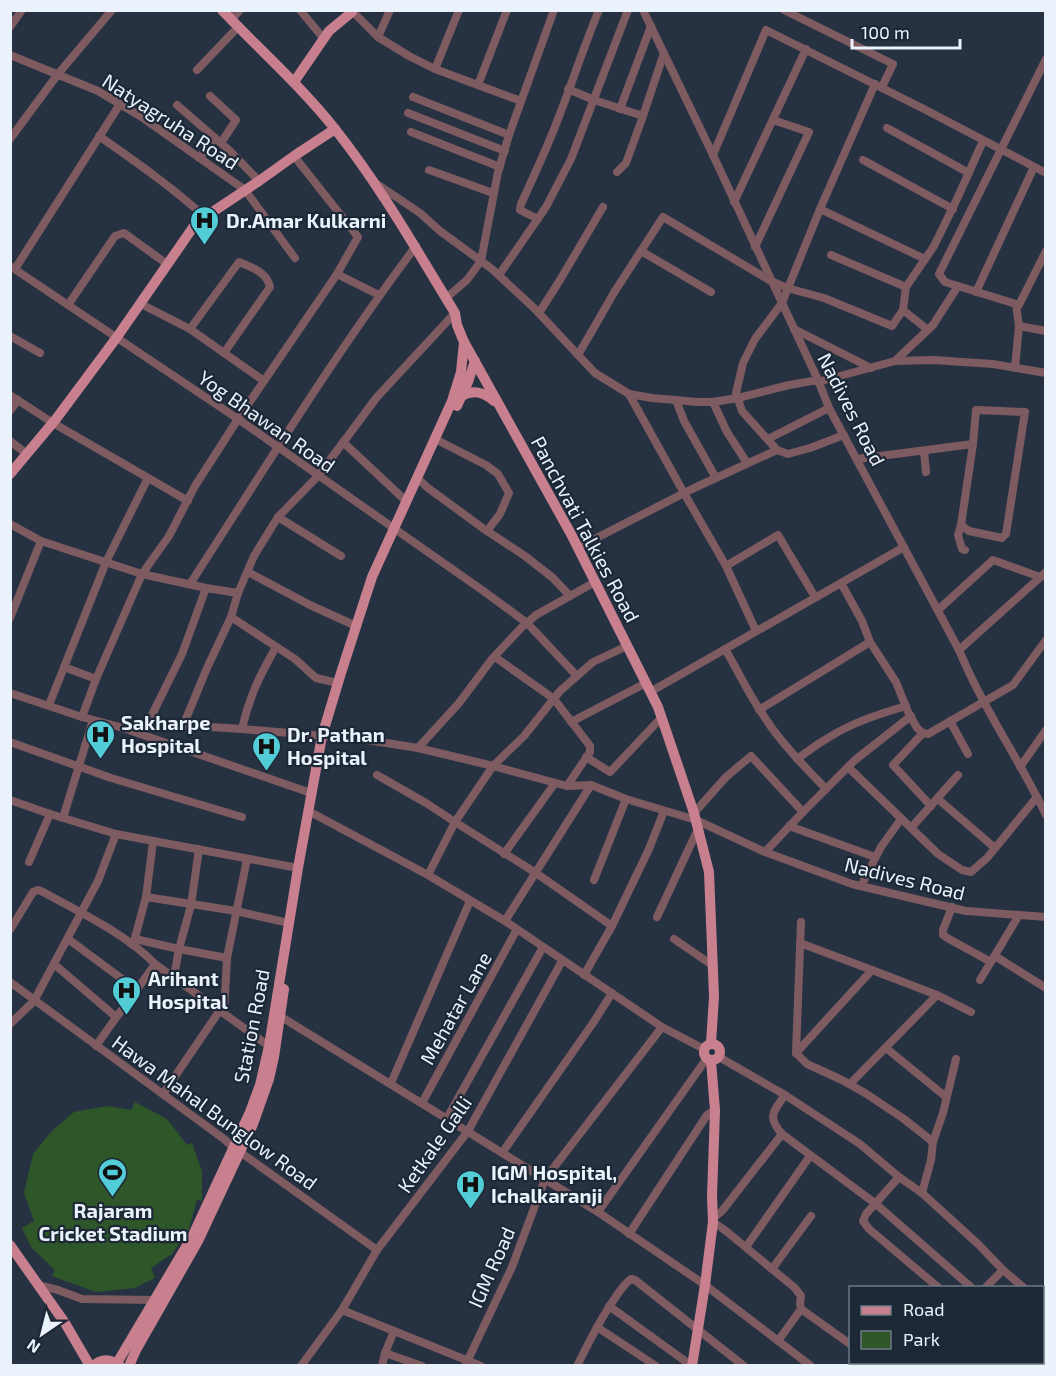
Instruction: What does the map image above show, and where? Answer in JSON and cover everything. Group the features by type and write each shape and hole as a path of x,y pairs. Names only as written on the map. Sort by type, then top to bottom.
{"main road":[{"name":"Panchvati Talkies Road","path":"222,10 294,82 335,129 374,182 416,246 455,313 464,342 577,548 658,706 696,821 709,872 714,997 710,1054 715,1110"},
{"path":"294,82 329,32 351,11"},
{"path":"10,474 53,423 117,337 194,226 335,129"},
{"path":"438,440 458,382 464,342"},
{"path":"325,737 338,683 372,577 461,396 475,361"},
{"path":"461,396 477,392 485,394 499,405"},
{"path":"325,737 367,607 406,501 419,480"},
{"name":"Station Road","path":"129,1365 202,1234 260,1085 290,946 311,813 311,793 325,737"},
{"name":"Station Road","path":"119,1364 193,1235 236,1150 253,1124 269,1079 298,868 317,786 325,737"},
{"path":"692,1365 713,1219 715,1110"},
{"path":"10,1245 92,1365 104,1360 111,1360 119,1364"}],"street":[{"path":"10,27 22,10"},
{"path":"197,70 234,24 240,10"},
{"path":"300,10 324,39"},
{"path":"378,37 390,10"},
{"path":"435,69 459,10"},
{"path":"478,85 507,10"},
{"path":"446,298 467,280 481,261 493,193 509,135 554,10"},
{"path":"538,219 520,210 520,204 558,119 599,10"},
{"path":"499,275 546,207 571,159 628,10"},
{"name":"Nadives Road","path":"643,10 713,155 829,408 1046,815"},
{"path":"784,10 893,64 878,86 820,209 782,303 755,339 743,363 736,393 742,411 777,450 788,454 844,435"},
{"path":"10,139 58,74 112,11"},
{"path":"351,11 378,37 409,56 435,69 521,101"},
{"path":"620,109 651,26"},
{"path":"713,155 766,30 1046,173"},
{"path":"734,202 806,50"},
{"path":"617,172 626,163 664,53"},
{"name":"Natyagruha Road","path":"10,56 98,91 140,116 245,190 295,258"},
{"path":"1046,59 939,274 945,282 1019,305 1046,251"},
{"path":"568,89 643,116"},
{"path":"199,158 236,120 210,96"},
{"path":"413,97 509,135"},
{"path":"13,267 120,104"},
{"path":"177,105 259,181"},
{"path":"408,113 505,151"},
{"path":"755,247 808,132 773,120"},
{"path":"887,128 969,173"},
{"path":"411,132 500,167"},
{"path":"99,136 159,178 205,217"},
{"path":"578,355 615,291 663,217 771,281 824,298 892,326 903,310 906,287 934,246 983,141"},
{"path":"82,717 142,574 170,536 195,486 238,418 337,274 358,237 294,156"},
{"path":"863,160 953,209"},
{"path":"976,292 1034,167"},
{"path":"429,170 493,193"},
{"path":"374,182 420,213 440,231 499,275 596,373 629,394 652,398 713,402 818,381 895,361 933,360 993,364 1046,373"},
{"path":"539,313 603,207"},
{"path":"820,209 925,259"},
{"path":"68,305 116,236 124,233 167,264"},
{"path":"190,584 277,447 379,296 416,246"},
{"path":"641,251 711,292"},
{"path":"831,255 906,287"},
{"path":"190,329 239,262 261,272 269,281 270,286 224,353"},
{"name":"Yog Bhawan Road","path":"13,267 238,418 527,623 577,676"},
{"path":"337,274 379,296"},
{"path":"895,361 933,325 958,286"},
{"path":"141,304 190,329 264,381"},
{"path":"1015,368 1019,326 1016,304"},
{"path":"903,310 928,330"},
{"path":"183,726 231,617 238,593 254,556 278,517 318,476 377,397 455,313"},
{"path":"1019,326 1046,331"},
{"path":"794,329 871,368"},
{"path":"10,336 40,353"},
{"path":"629,394 726,567 756,631"},
{"path":"10,411 14,397 53,423 188,501"},
{"path":"676,400 684,421 716,478"},
{"path":"713,402 727,432 747,463"},
{"path":"768,439 829,408"},
{"path":"961,525 969,531 1002,538 1006,534 1025,412 976,410 973,444 958,535 962,549 965,550"},
{"path":"438,440 486,465 498,474 509,493 500,514 487,531"},
{"path":"10,441 27,454"},
{"path":"343,442 406,501"},
{"path":"857,459 973,444"},
{"path":"577,548 684,493 777,450"},
{"path":"924,451 926,472"},
{"path":"49,705 106,562 148,478"},
{"path":"419,480 487,531 525,556 570,596"},
{"path":"278,517 341,556"},
{"path":"12,528 41,541 142,574 238,593"},
{"path":"726,567 778,536 815,597"},
{"path":"10,618 41,541"},
{"path":"571,722 725,649 904,547"},
{"path":"938,610 993,560 1043,575"},
{"path":"248,572 356,626"},
{"path":"959,650 1043,575"},
{"path":"418,748 527,623 536,615 595,582"},
{"path":"842,583 870,642 896,682 917,728 923,733 928,734 1013,685 1046,640"},
{"path":"148,723 182,654 206,588"},
{"path":"231,617 295,659 316,678 338,683"},
{"path":"759,710 870,642"},
{"path":"428,874 454,822 493,766 524,735 560,691 593,662 627,646"},
{"path":"242,729 253,689 276,647"},
{"path":"725,649 759,710 779,738 826,789"},
{"path":"495,657 554,699 590,746 590,752 567,786"},
{"path":"64,667 96,679"},
{"path":"10,693 120,727 311,793"},
{"path":"797,759 828,737 846,728 906,706"},
{"path":"765,852 848,767 911,716"},
{"path":"586,757 610,772 662,717"},
{"path":"63,818 93,720"},
{"path":"950,721 968,754"},
{"path":"120,727 148,723 361,739 418,748 567,786 591,785"},
{"path":"1020,767 1046,730"},
{"path":"923,733 893,765 934,802 994,848"},
{"path":"10,742 168,796 242,817"},
{"path":"657,917 696,821 726,777 751,756 803,812"},
{"path":"848,767 948,861 962,870 971,872 987,858 1037,797"},
{"path":"377,775 426,802 536,873 612,926"},
{"path":"911,828 958,775"},
{"path":"504,854 555,783"},
{"path":"505,921 591,785"},
{"name":"Nadives Road","path":"591,785 626,799 696,821 765,852 861,886 966,910 1046,917"},
{"path":"594,880 626,799"},
{"path":"10,800 116,834 298,868"},
{"path":"584,975 612,926 649,849 664,811"},
{"path":"311,813 428,874 505,921 662,1027 785,1095 860,1144 922,1193 1023,1286"},
{"path":"29,862 50,814"},
{"path":"861,886 875,857 901,819"},
{"path":"789,826 875,857"},
{"path":"10,1024 34,1001 98,881 116,834"},
{"path":"134,942 146,897 153,842"},
{"path":"174,977 191,905 199,849"},
{"path":"163,1094 222,1011 227,958 247,859"},
{"path":"10,930 33,892 42,891 134,942 155,964 269,1046"},
{"path":"146,897 236,911 289,923"},
{"path":"391,1083 470,901"},
{"path":"952,907 943,930 949,939 993,959 1046,988"},
{"path":"980,980 1019,915"},
{"path":"801,922 796,1053 807,1064 850,1084 904,1119 933,1142"},
{"name":"Mehatar Lane","path":"422,1103 517,929"},
{"path":"68,939 137,990"},
{"path":"674,939 712,965"},
{"path":"134,942 227,958"},
{"path":"800,943 937,995 971,1012"},
{"path":"447,1118 543,947"},
{"name":"Ketkale Galli","path":"301,1365 342,1310 377,1250 468,1131 562,961"},
{"path":"54,964 116,1017"},
{"path":"96,1046 155,964"},
{"path":"796,1053 872,970"},
{"path":"10,982 34,1001"},
{"path":"502,1153 612,993"},
{"path":"850,1084 937,995"},
{"name":"Hawa Mahal Bunglow Road","path":"34,1001 236,1150 377,1250"},
{"path":"277,1014 598,1212 705,1285 811,1365"},
{"name":"IGM Road","path":"466,1362 512,1267 545,1179 662,1027"},
{"path":"886,1048 946,1097"},
{"path":"598,1212 710,1054"},
{"path":"922,1193 931,1160 933,1142 956,1059"},
{"path":"785,1095 773,1114 773,1122 782,1134 876,1204 971,1286"},
{"path":"629,1234 707,1115 715,1110"},
{"path":"778,1341 801,1309 801,1296 795,1288 713,1219 782,1134"},
{"path":"746,1247 810,1156"},
{"path":"899,1177 863,1221 869,1229 938,1286"},
{"path":"772,1269 811,1215"},
{"path":"986,1286 1003,1270"},
{"path":"577,1365 609,1306 626,1282 631,1279 744,1365"},
{"path":"38,1285 82,1299 155,1300"},
{"path":"609,1306 692,1365"},
{"path":"801,1309 849,1343"},
{"path":"342,1310 466,1362 481,1365"},
{"path":"597,1327 656,1365"},
{"path":"382,1365 394,1331"},
{"path":"385,1353 423,1365"}],"green space":[{"name":"Rajaram Cricket Stadium","path":"135,1102 167,1119 187,1145 192,1143 202,1171 202,1201 197,1200 189,1229 172,1254 151,1268 155,1278 135,1288 96,1292 52,1276 55,1270 31,1247 22,1228 34,1221 24,1193 33,1154 52,1131 74,1112 107,1106 131,1110"}],"place":[{"name":"Dr.Amar Kulkarni","path":"205,246"},
{"name":"Sakharpe Hospital","path":"100,760"},
{"name":"Dr. Pathan Hospital","path":"266,772"},
{"name":"Arihant Hospital","path":"127,1016"},
{"name":"Rajaram Cricket Stadium","path":"113,1198"},
{"name":"IGM Hospital, Ichalkaranji","path":"470,1210"}]}
